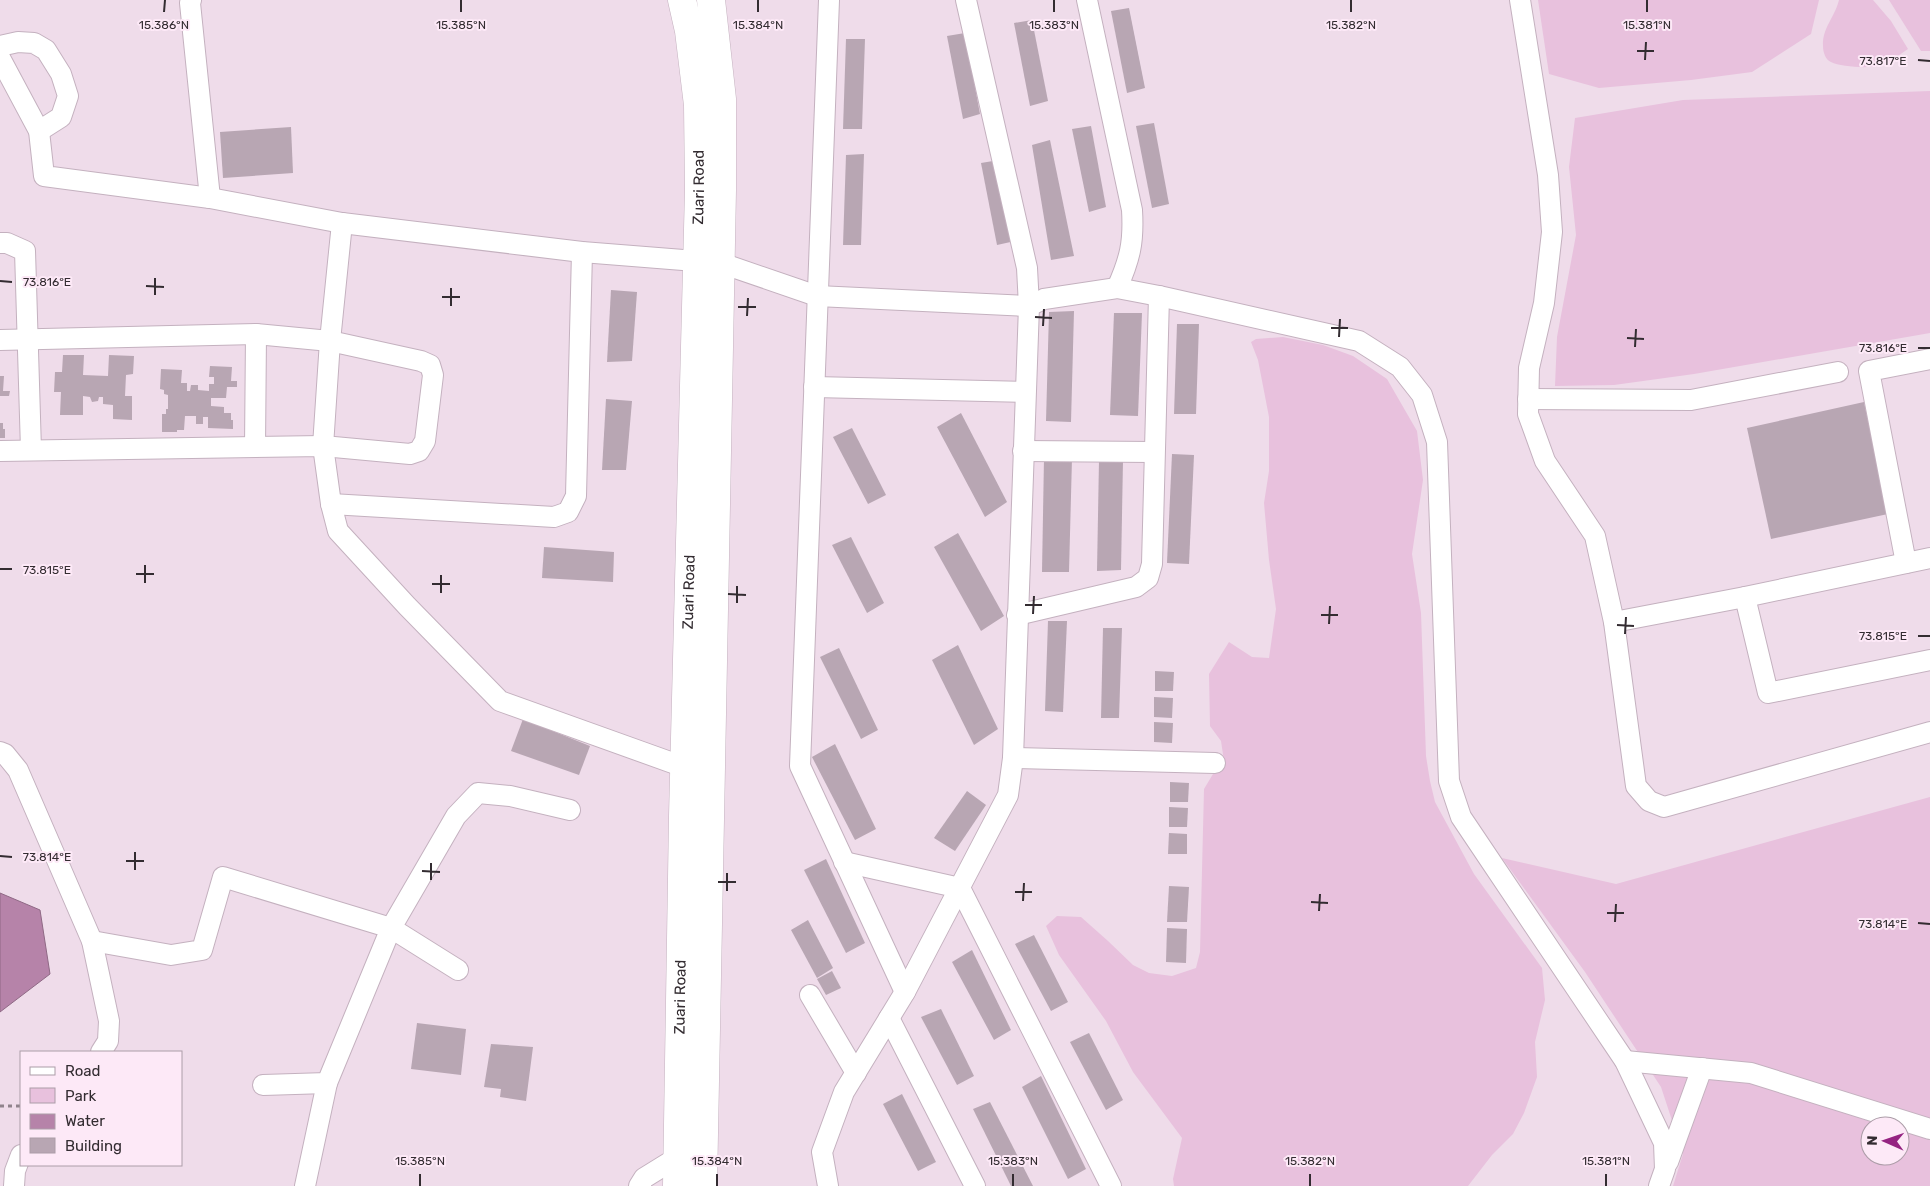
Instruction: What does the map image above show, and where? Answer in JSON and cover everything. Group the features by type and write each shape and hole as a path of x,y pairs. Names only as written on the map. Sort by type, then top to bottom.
{"highway":[{"name":"Zuari Road","path":"682,0 689,31 698,105 699,190 709,262 703,1186"},
{"name":"Zuari Road","path":"677,1186 684,767 709,262 722,100 711,0"}],"street":[{"path":"191,0 210,198"},
{"path":"829,0 800,766 905,992"},
{"path":"828,1186 822,1152 844,1092 905,992 1008,795 1013,758 1029,306 1027,268 966,0"},
{"path":"1087,0 1132,210 1134,234 1127,266 1117,288"},
{"path":"1520,0 1548,176 1552,232 1544,303 1529,368 1528,414 1545,461 1595,536 1614,622 1636,786 1649,801 1664,807 1930,732"},
{"path":"0,46 18,42 34,43 46,50 61,74 68,96 61,117 39,131"},
{"path":"0,58 6,85 39,131 44,176 210,198 342,223 582,252 709,262 817,296 1029,306 1044,299 1117,288 1359,341 1400,366 1422,395 1437,442 1448,781 1461,817 1625,1061 1664,1143 1662,1177"},
{"path":"342,223 330,341 323,446 331,504 338,530 407,606 500,701 684,767"},
{"path":"0,243 7,243 25,251 31,450"},
{"path":"331,504 554,517 568,512 576,496 582,252"},
{"path":"1017,615 1136,587 1148,578 1152,564 1153,452 1159,296"},
{"path":"255,447 256,334"},
{"path":"0,340 256,334 330,341 421,361 430,365 433,375 425,442 419,451 410,454 323,446 0,451"},
{"path":"1906,563 1869,371 1930,359"},
{"path":"1528,399 1691,400 1838,372"},
{"path":"814,388 1025,392"},
{"path":"1023,451 1153,452"},
{"path":"1614,622 1745,597 1930,558"},
{"path":"1745,597 1768,693 1930,660"},
{"path":"0,752 5,754 18,770 92,941 101,991 109,1021 108,1041 102,1051"},
{"path":"1013,758 1215,762"},
{"path":"305,1186 327,1083 391,928 456,816 478,793 510,796 570,810"},
{"path":"844,862 960,888"},
{"path":"92,941 171,955 202,950 223,877 391,928 458,970"},
{"path":"960,888 1111,1186"},
{"path":"810,995 856,1073"},
{"path":"889,1018 975,1186"},
{"path":"1625,1061 1751,1073 1930,1129"},
{"path":"1662,1177 1702,1068"},
{"path":"263,1084 327,1083"},
{"path":"639,1186 644,1178 678,1157"},
{"path":"14,1186 15,1170 20,1158"}],"path":[{"path":"0,1106 20,1106"}],"green space":[{"path":"1538,0 1819,0 1811,34 1752,72 1691,80 1599,88 1549,74"},
{"path":"1839,0 1873,0 1891,21 1908,49 1888,62 1876,66 1849,66 1829,61 1824,54 1823,40"},
{"path":"1889,0 1930,0 1930,51 1921,51"},
{"path":"1930,91 1930,333 1694,374 1614,385 1555,386 1557,337 1576,235 1569,167 1575,118 1683,100"},
{"path":"1283,337 1323,345 1353,356 1387,379 1417,431 1423,480 1412,554 1421,613 1426,756 1430,781 1435,802 1474,874 1542,968 1545,1000 1535,1042 1537,1077 1524,1113 1513,1134 1492,1155 1468,1186 1174,1186 1173,1179 1182,1138 1133,1072 1106,1021 1059,955 1046,926 1057,916 1081,917 1133,965 1149,973 1172,976 1196,968 1200,952 1204,789 1224,761 1221,741 1210,726 1209,674 1229,642 1252,657 1269,658 1276,609 1264,503 1269,471 1269,417 1258,360 1251,342 1256,339"},
{"path":"1930,797 1930,1186 1673,1186 1683,1154 1661,1087 1585,972 1502,858 1616,884"}],"water":[{"path":"0,893 40,910 50,974 0,1012"}],"building":[{"path":"1129,8 1145,88 1127,93 1111,11"},
{"path":"1032,20 1048,101 1030,106 1014,23"},
{"path":"965,33 980,114 963,119 947,36"},
{"path":"846,39 865,39 862,129 843,129"},
{"path":"1154,123 1169,204 1152,208 1136,126"},
{"path":"1091,126 1106,207 1089,212 1072,129"},
{"path":"291,127 293,173 223,178 220,132"},
{"path":"1050,140 1074,256 1051,260 1032,145"},
{"path":"864,154 861,245 843,245 846,155"},
{"path":"999,160 1015,241 997,245 981,163"},
{"path":"611,290 637,292 632,361 607,362"},
{"path":"1074,311 1071,422 1046,421 1049,312"},
{"path":"1114,313 1142,313 1138,416 1110,415"},
{"path":"1177,324 1199,324 1196,414 1174,414"},
{"path":"63,355 84,355 83,375 108,376 109,355 134,356 133,374 126,375 125,396 132,396 132,420 113,419 113,405 103,404 103,397 99,397 98,401 92,402 90,397 83,396 83,415 60,415 61,392 54,392 55,372 62,372"},
{"path":"210,366 232,367 231,381 237,381 237,387 227,387 226,398 211,398 211,406 224,407 224,413 231,413 233,429 208,428 208,417 203,417 203,424 196,424 196,416 185,416 184,430 162,432 162,414 166,414 166,409 168,409 168,395 164,394 164,390 160,389 161,369 182,370 181,383 187,383 187,391 190,391 191,385 198,385 198,390 209,391 209,384 214,384 214,377 209,377"},
{"path":"0,376 4,376 3,391 10,391 9,396 0,396"},
{"path":"606,399 632,401 626,470 602,470"},
{"path":"1864,402 1888,514 1771,539 1747,428"},
{"path":"961,413 1007,502 985,517 937,427"},
{"path":"0,423 3,423 3,429 5,429 5,438 0,438"},
{"path":"852,428 886,495 868,504 833,437"},
{"path":"1172,454 1194,455 1189,564 1167,563"},
{"path":"1044,458 1072,458 1069,572 1042,572"},
{"path":"1099,460 1123,460 1121,570 1097,571"},
{"path":"958,533 1004,616 981,631 934,547"},
{"path":"851,537 884,603 867,613 832,545"},
{"path":"544,547 614,552 613,582 542,578"},
{"path":"1048,621 1067,621 1063,712 1045,711"},
{"path":"1103,628 1122,628 1119,718 1101,718"},
{"path":"958,645 998,729 974,745 932,660"},
{"path":"839,648 878,730 861,739 820,657"},
{"path":"1155,671 1174,672 1173,691 1155,691"},
{"path":"1154,697 1173,698 1172,718 1154,717"},
{"path":"523,719 590,746 579,775 511,751"},
{"path":"1154,722 1173,723 1172,743 1154,742"},
{"path":"835,744 876,829 855,840 812,757"},
{"path":"1170,782 1189,783 1188,802 1170,802"},
{"path":"967,791 986,805 955,851 934,838"},
{"path":"1169,807 1188,808 1187,827 1169,827"},
{"path":"1169,833 1187,834 1187,854 1168,854"},
{"path":"826,859 865,943 846,953 804,870"},
{"path":"1169,886 1189,887 1187,922 1167,922"},
{"path":"808,920 833,968 817,978 791,930"},
{"path":"1167,928 1187,929 1186,963 1166,962"},
{"path":"1034,935 1068,1002 1051,1011 1015,944"},
{"path":"972,950 1011,1030 994,1040 952,962"},
{"path":"832,971 841,988 826,995 817,979"},
{"path":"941,1009 974,1076 957,1085 921,1017"},
{"path":"417,1023 466,1029 461,1075 411,1069"},
{"path":"1089,1033 1123,1100 1106,1110 1070,1042"},
{"path":"491,1044 533,1047 526,1101 500,1097 501,1089 484,1087"},
{"path":"1041,1076 1086,1169 1068,1179 1022,1087"},
{"path":"902,1094 936,1162 918,1171 883,1104"},
{"path":"990,1102 1033,1186 1011,1186 973,1109"}]}
